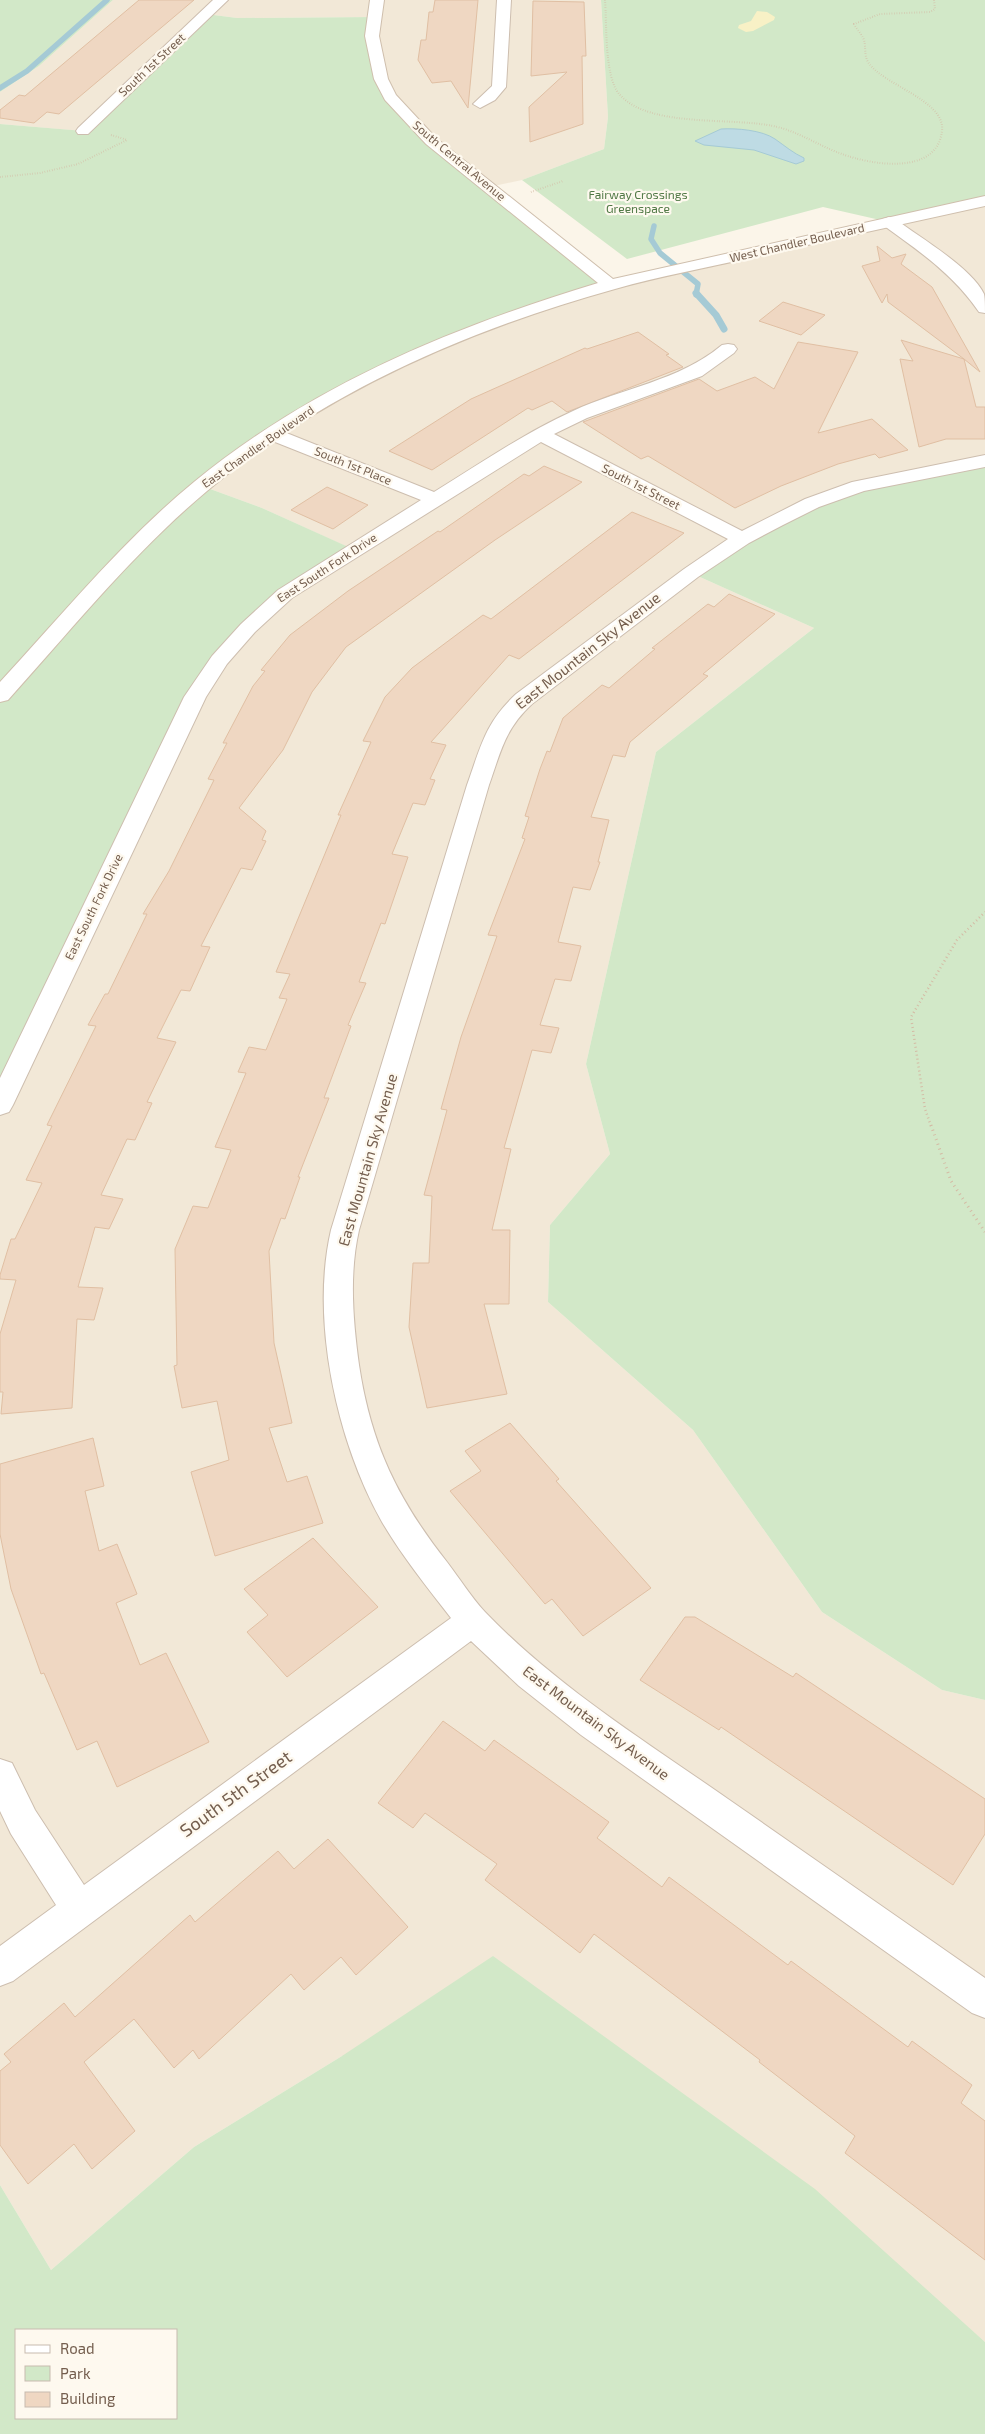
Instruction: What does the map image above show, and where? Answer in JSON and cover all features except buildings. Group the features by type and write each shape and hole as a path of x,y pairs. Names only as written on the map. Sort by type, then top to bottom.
{"street":[{"name":"South 1st Street","path":"84,131 221,0"},
{"name":"South Central Avenue","path":"377,0 372,36 381,79 390,97 431,141 609,285"},
{"path":"480,104 490,98 499,87 504,0"},
{"name":"West Chandler Boulevard","path":"609,285 985,201"},
{"path":"889,222 954,271 967,284 985,308"},
{"name":"East Chandler Boulevard","path":"0,695 129,553 202,486 272,434 325,400 385,368 462,334 609,285"},
{"name":"East South Fork Drive","path":"0,1105 195,697 219,660 248,628 285,594 540,434 581,414 696,372 714,361 728,349"},
{"name":"South 1st Place","path":"272,434 434,499"},
{"name":"South 1st Street","path":"540,434 742,539"},
{"name":"East Mountain Sky Avenue","path":"985,461 859,486 812,503 742,539 691,573 524,699 507,715 496,734 475,794 356,1189 342,1244 341,1340 351,1397 369,1455 388,1502 424,1558 472,1621 532,1678 593,1724 985,2000"},
{"name":"South 5th Street","path":"0,1968 79,1908 472,1621"},
{"path":"0,1775 23,1822 79,1908"}],"path":[{"path":"605,0 611,81 616,93 626,102 651,112 681,119 726,120 776,127 797,132 822,145 853,157 895,164 916,162 928,156 937,147 943,136 943,124 930,106 875,69 867,61 864,37 856,30 854,24 862,19 875,16 930,12 935,8 934,0"},
{"path":"0,177 40,173 78,164 127,140 113,135 84,131"},
{"path":"505,200 563,181"},
{"path":"985,912 957,940 911,1017 925,1109 951,1181 985,1232"}],"shaded area":[{"path":"113,0 601,0 608,117 604,149 522,180 489,187 390,97 374,17 237,18 206,14 83,131 0,124 0,92 39,66"},
{"path":"985,201 985,461 691,573 814,628 656,752 586,1064 610,1154 550,1225 548,1302 693,1430 822,1612 942,1690 985,1700 985,2342 941,2304 342,2056 194,2147 51,2270 0,2185 0,1105 166,758 248,628 354,550 262,508 202,486 385,368 609,285"}],"green space":[{"path":"0,0 113,0 39,66 0,92"},
{"name":"Fairway Crossings Greenspace","path":"601,0 985,0 985,201 889,222 823,207 627,259 522,180 604,149 608,117"},
{"path":"206,14 237,18 374,17 377,65 405,115 609,285 385,368 202,486 262,508 355,550 285,594 219,660 0,1105 0,124 84,131"},
{"path":"985,461 985,1700 942,1690 822,1612 693,1430 548,1302 550,1225 610,1154 586,1064 656,752 814,628 691,573 812,503"},
{"path":"493,1956 815,2189 985,2342 985,2434 0,2434 0,2185 51,2270 194,2147 342,2056"}],"sand":[{"path":"757,11 767,12 775,17 774,20 753,31 746,32 738,28 739,25 751,21"}],"water":[{"path":"721,129 749,130 770,136 804,158 804,161 796,164 754,150 704,145 695,141"}],"waterway":[{"path":"0,88 27,71 107,0"},
{"path":"654,226 651,239 660,253 698,284 696,293"},
{"path":"696,293 716,315 724,329"}]}
